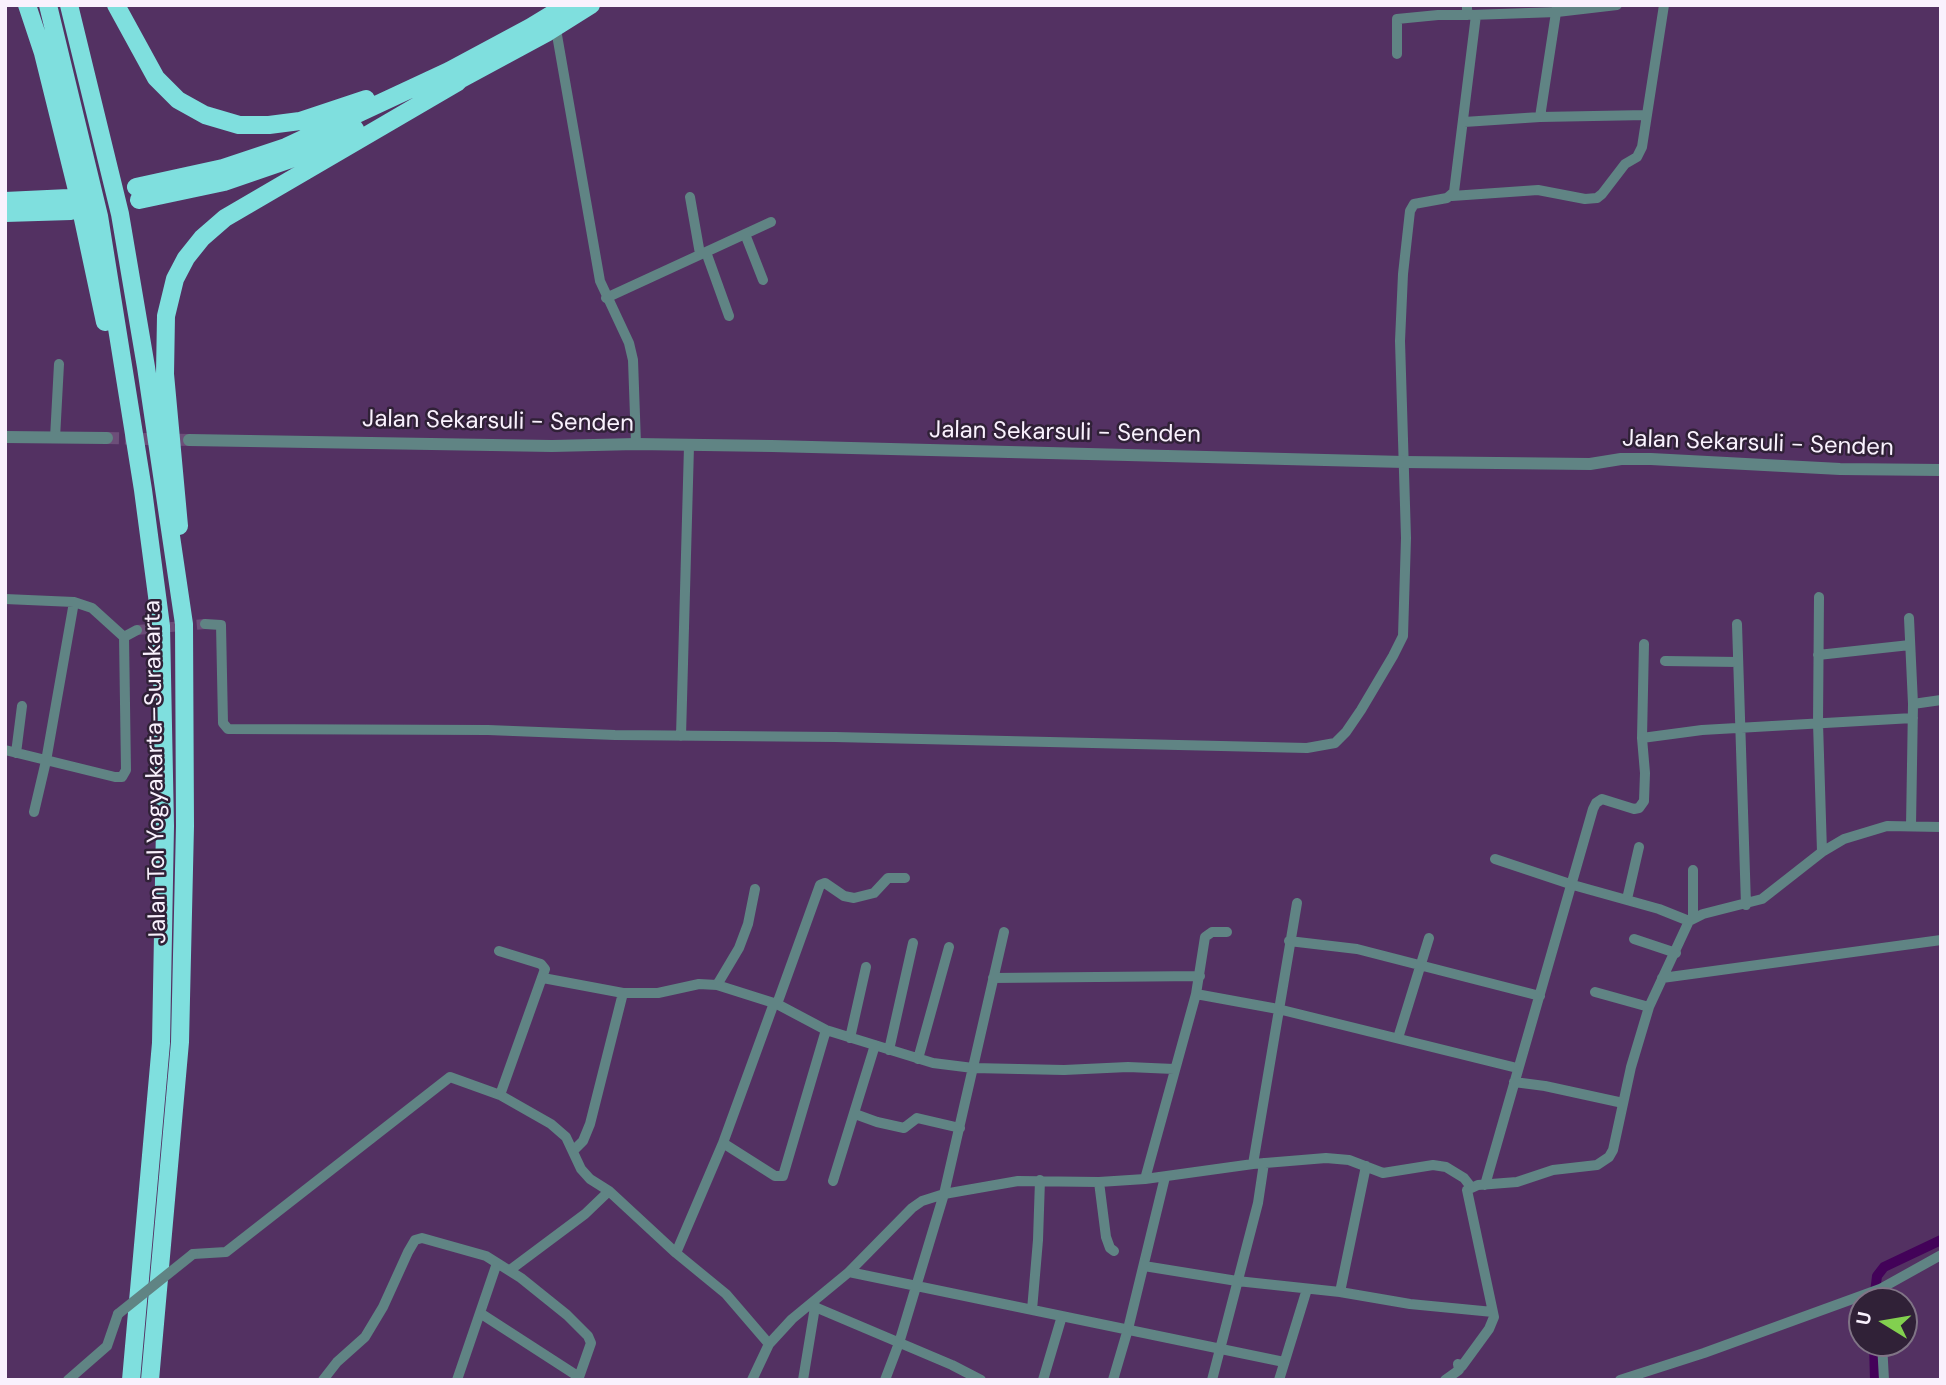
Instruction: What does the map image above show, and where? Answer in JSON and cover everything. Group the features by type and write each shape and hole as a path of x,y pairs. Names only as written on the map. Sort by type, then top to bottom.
{"highway":[{"path":"27,5 43,53 76,186 143,490"},
{"name":"Jalan Tol Yogyakarta–Surakarta","path":"48,5 95,194 143,490 161,626 165,826 161,1044 131,1380"},
{"name":"Jalan Tol Yogyakarta–Surakarta","path":"69,5 120,214 184,624 186,825 180,1042 150,1380"},
{"path":"116,5 156,78 178,100 205,115 239,125 300,121 454,76"},
{"path":"184,624 177,492 165,374 166,316 175,279 186,258 202,238 225,218 567,5"},
{"path":"138,193 286,146 454,76 548,32 591,5"},
{"path":"5,201 70,204 5,213"}],"street":[{"path":"1397,54 1397,19 1439,10 1470,12 1617,5"},
{"path":"205,624 220,625 223,723 228,729 488,730 1307,748 1335,743 1361,710 1394,656 1402,636 1406,538 1400,341 1403,274 1410,211 1414,204 1452,196 1538,190 1585,199 1597,198 1625,164 1640,153 1664,5"},
{"path":"1540,117 1557,8"},
{"path":"1452,196 1464,122 1470,12"},
{"path":"557,35 600,281 629,343 633,360 636,444"},
{"path":"1464,122 1647,115"},
{"path":"690,197 703,253 729,316"},
{"path":"606,298 771,222"},
{"path":"745,234 763,280"},
{"path":"55,438 59,364"},
{"path":"5,437 107,439"},
{"name":"Jalan Sekarsuli - Senden","path":"189,440 552,446 636,444 1404,462 1590,464 1621,458 1840,469 1941,470"},
{"path":"681,736 689,446"},
{"path":"1819,597 1818,723 1822,852"},
{"path":"5,599 74,602 92,608 124,636 126,770 122,776 115,777 11,751 22,706"},
{"path":"34,812 46,761 74,602"},
{"path":"1909,618 1913,704 1912,825"},
{"path":"1737,624 1746,905"},
{"path":"124,636 136,630"},
{"path":"1485,1185 1596,803 1602,799 1634,809 1642,805 1645,773 1642,738 1644,644"},
{"path":"1818,655 1910,645"},
{"path":"1665,661 1738,662"},
{"path":"1913,704 1941,700"},
{"path":"1642,738 1702,730 1913,719"},
{"path":"1495,859 1691,920 1746,905 1769,895 1822,852 1844,839 1877,828 1912,825 1941,827"},
{"path":"1626,899 1639,848"},
{"path":"1445,1380 1459,1370 1458,1364 1462,1366 1492,1323 1493,1312 1467,1190 1471,1187 1517,1182 1553,1170 1597,1165 1606,1161 1613,1150 1631,1067 1649,1007 1691,920 1693,870"},
{"path":"676,1253 723,1143 820,884 825,883 844,896 855,898 874,892 888,878 905,878"},
{"path":"716,985 739,948 748,924 755,890"},
{"path":"1212,1380 1258,1203 1258,1163 1278,1009 1297,903"},
{"path":"885,1380 899,1343 944,1194 1004,932"},
{"path":"1145,1179 1196,994 1206,935 1227,932"},
{"path":"1398,1038 1429,938"},
{"path":"1634,939 1676,953"},
{"path":"1289,940 1357,949 1540,996"},
{"path":"1662,978 1941,940"},
{"path":"889,1050 913,943"},
{"path":"918,1059 949,947"},
{"path":"499,951 541,964 545,969 500,1095"},
{"path":"850,1038 866,967"},
{"path":"993,978 1200,976"},
{"path":"543,978 623,993 658,993 699,984 716,985 775,1003 826,1030 850,1038 918,1059 973,1068 1174,1069"},
{"path":"1595,992 1649,1007"},
{"path":"573,1151 583,1141 588,1130 623,993"},
{"path":"1196,994 1278,1009 1517,1068"},
{"path":"723,1143 775,1176 783,1176 826,1030"},
{"path":"833,1181 875,1045"},
{"path":"68,1380 107,1348 118,1314 193,1254 226,1252 450,1077 500,1095 551,1124 566,1137 581,1168 590,1179 609,1191 676,1253 726,1294 769,1344"},
{"path":"1514,1082 1623,1103"},
{"path":"855,1114 904,1128 917,1118 960,1128"},
{"path":"752,1380 769,1344 792,1319 814,1304 849,1272 912,1208 944,1194 1018,1181 1099,1182 1145,1179 1258,1163 1326,1158 1349,1160 1389,1173 1433,1165 1455,1172 1471,1187"},
{"path":"1340,1292 1366,1167"},
{"path":"1113,1380 1165,1177"},
{"path":"1032,1310 1040,1180"},
{"path":"1099,1182 1105,1237 1114,1251"},
{"path":"510,1270 585,1214 609,1191"},
{"path":"323,1380 337,1362 369,1332 402,1263 418,1238 468,1249 486,1256 545,1296 588,1336 590,1346 578,1378 480,1313"},
{"path":"1884,1287 1941,1255"},
{"path":"457,1380 497,1263"},
{"path":"1144,1265 1237,1281 1493,1312"},
{"path":"849,1272 1284,1362"},
{"path":"1279,1380 1307,1289"},
{"path":"1620,1380 1704,1353 1848,1301"},
{"path":"814,1304 952,1364 981,1380"},
{"path":"803,1380 814,1304"},
{"path":"1043,1380 1062,1317"},
{"path":"1883,1357 1884,1380"}],"waterway":[{"path":"1876,1287 1877,1276 1884,1267 1941,1240"},
{"path":"1874,1357 1875,1380"}],"tunnel":[{"path":"107,438 189,440"},
{"path":"137,630 205,624"}]}
